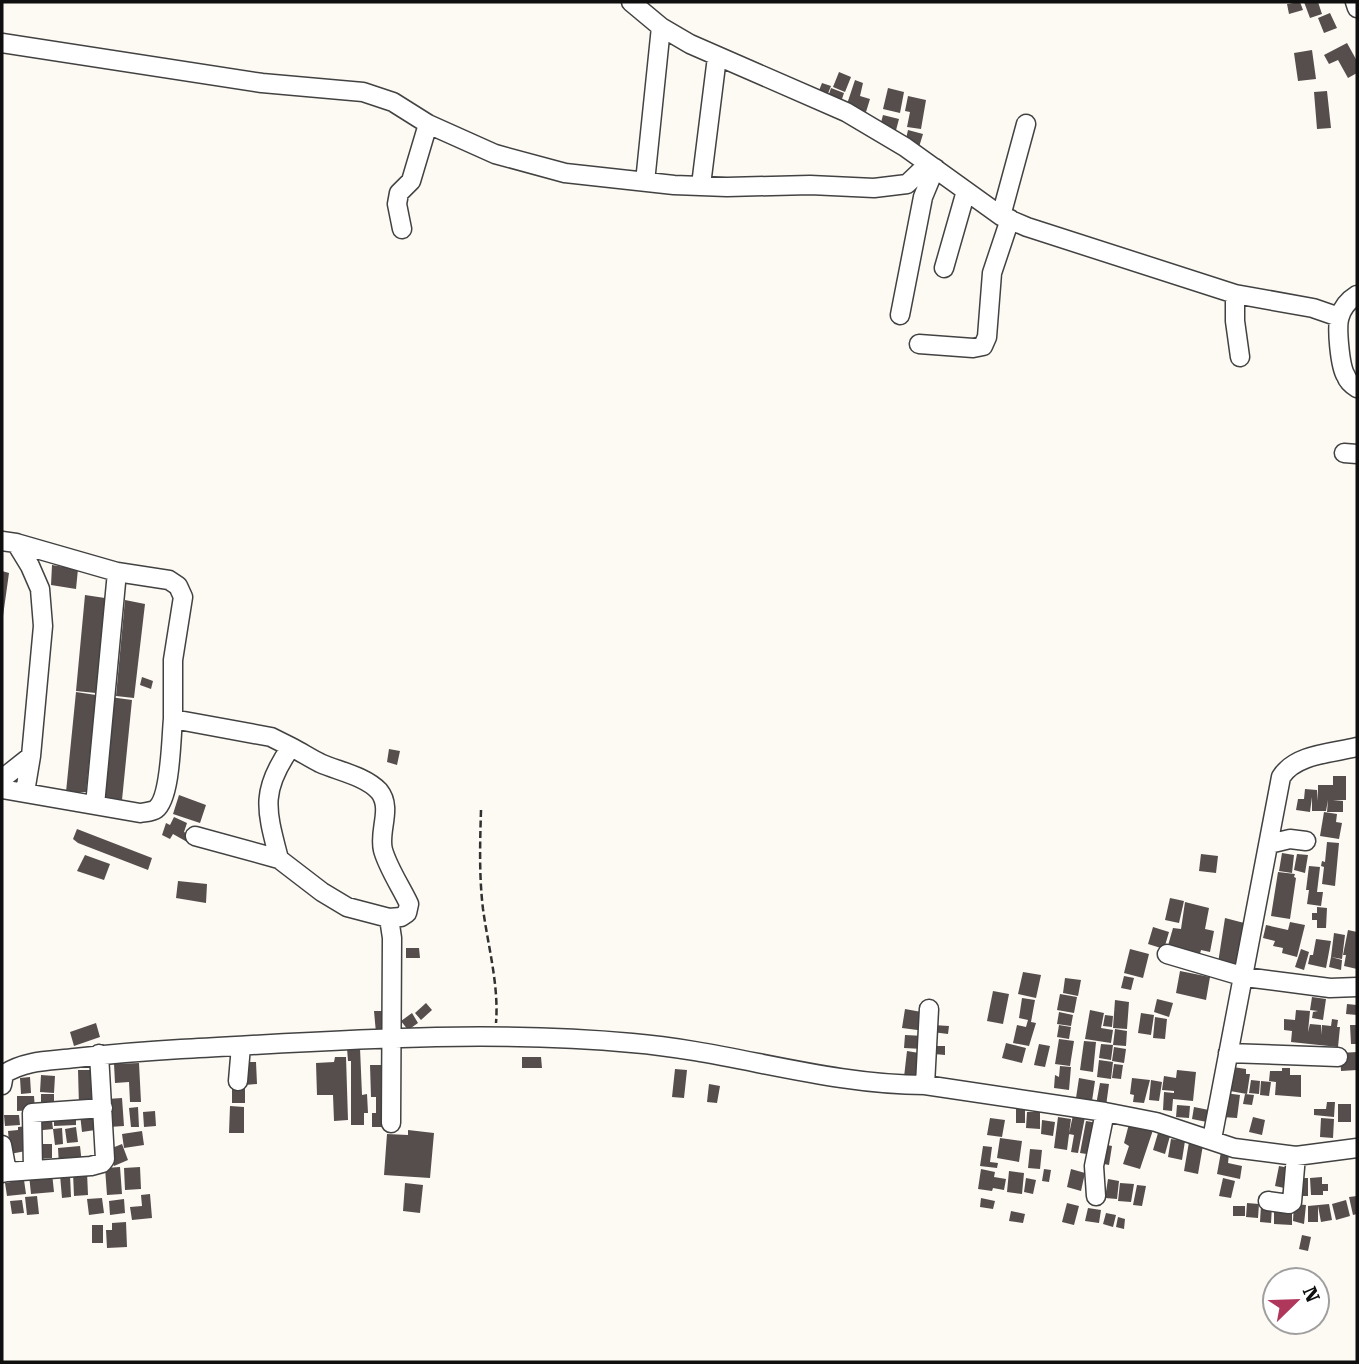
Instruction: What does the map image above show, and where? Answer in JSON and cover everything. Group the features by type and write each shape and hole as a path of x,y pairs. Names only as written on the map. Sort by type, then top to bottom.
{"street":[{"path":"631,2 661,27 717,57 846,112 1006,218 1234,294 1313,308 1339,317"},
{"path":"1355,2 1357,8"},
{"path":"646,182 661,27"},
{"path":"2,43 262,83 363,92 393,102 428,124 495,154 565,173 674,185 900,187 931,166"},
{"path":"701,185 717,57"},
{"path":"402,229 397,204 399,193 411,181 428,124"},
{"path":"919,344 973,348 983,346 987,337 992,273 1026,124"},
{"path":"900,315 931,166"},
{"path":"944,268 966,191"},
{"path":"1234,294 1240,357"},
{"path":"1357,295 1350,300 1339,317 1343,370 1357,388"},
{"path":"2,789 140,813 158,807 165,790 173,719 173,660 183,597 169,580 117,572 9,542"},
{"path":"9,542 30,566 40,589 43,626 25,792"},
{"path":"95,805 117,572"},
{"path":"173,719 271,737 377,789 382,795 386,815 382,835 383,850 409,904 407,913 401,917 389,918 348,907 322,892 279,859 195,836"},
{"path":"279,859 268,804 270,783 291,747"},
{"path":"1212,1139 1281,777 1292,765 1309,758 1357,747"},
{"path":"2,779 31,756"},
{"path":"1269,844 1290,839 1306,841"},
{"path":"389,918 392,938 391,1123"},
{"path":"1167,954 1245,977 1330,988 1357,987"},
{"path":"925,1085 929,1010"},
{"path":"2,1085 4,1074 34,1061 99,1054 392,1037 495,1037 634,1043 819,1074 902,1085 925,1085 1105,1112 1156,1122 1234,1148 1296,1156 1357,1148"},
{"path":"238,1082 240,1046"},
{"path":"1228,1053 1338,1058"},
{"path":"2,1145 4,1172 91,1167 102,1163 105,1159 99,1054"},
{"path":"33,1170 32,1114 103,1108"},
{"path":"1096,1196 1094,1166 1105,1112"},
{"path":"1268,1201 1289,1205 1292,1202 1296,1156"}],"path":[{"path":"481,810 479,863 498,1003 495,1037"}],"building":[{"path":"1300,2 1303,10 1289,14 1287,4"},
{"path":"1304,2 1318,2 1322,14 1310,18"},
{"path":"1330,13 1337,28 1324,33 1318,18"},
{"path":"1347,43 1357,61 1357,73 1348,78 1338,60 1329,64 1324,55"},
{"path":"1312,50 1316,79 1298,81 1294,53"},
{"path":"839,72 851,77 845,92 833,87"},
{"path":"855,80 863,83 860,96 870,99 866,112 860,110 858,114 845,110"},
{"path":"822,83 831,86 825,101 816,98"},
{"path":"831,88 844,93 841,102 828,97"},
{"path":"888,88 904,92 900,113 883,109"},
{"path":"1327,91 1331,128 1317,129 1314,92"},
{"path":"908,96 926,100 921,129 907,127 910,112 905,111"},
{"path":"883,115 899,119 895,134 879,130"},
{"path":"908,130 923,134 919,147 905,143"},
{"path":"52,565 78,569 76,589 51,585"},
{"path":"2,571 9,573 3,616 2,616"},
{"path":"85,595 105,598 96,693 76,691"},
{"path":"125,600 145,604 134,698 116,696"},
{"path":"142,677 153,681 151,689 140,685"},
{"path":"76,692 96,695 86,792 66,792"},
{"path":"110,697 132,700 122,800 100,797"},
{"path":"389,749 400,751 397,765 387,762"},
{"path":"1333,776 1346,776 1346,800 1333,800 1343,801 1343,812 1327,812 1328,800 1326,811 1312,811 1312,797 1310,812 1296,810 1298,799 1304,799 1305,789 1317,790 1318,801 1318,785 1333,785"},
{"path":"179,795 206,805 200,823 173,814"},
{"path":"1324,812 1337,814 1336,822 1342,823 1339,839 1320,836"},
{"path":"174,817 187,823 184,832 192,836 189,843 173,834 170,839 162,835 166,823 170,825"},
{"path":"77,829 152,858 148,870 78,843 73,839"},
{"path":"1327,842 1339,843 1335,886 1322,884 1324,867 1321,866 1322,861 1325,862"},
{"path":"1282,853 1294,855 1292,873 1279,871"},
{"path":"1201,854 1218,856 1216,873 1199,871"},
{"path":"1297,854 1308,855 1305,873 1294,870"},
{"path":"85,855 110,864 104,880 77,871"},
{"path":"1309,866 1320,867 1317,892 1323,892 1321,906 1307,904"},
{"path":"1278,872 1295,874 1290,919 1271,916"},
{"path":"178,881 207,884 206,903 176,898"},
{"path":"1170,898 1184,901 1179,923 1165,920"},
{"path":"1185,902 1209,908 1205,929 1214,931 1210,952 1201,950 1199,958 1167,949 1173,928 1181,929"},
{"path":"1317,907 1327,908 1326,928 1317,928 1317,920 1312,920 1312,913 1317,913"},
{"path":"1225,918 1248,924 1238,968 1218,963"},
{"path":"1290,922 1305,925 1297,957 1282,953 1283,948 1273,946 1275,941 1263,938 1266,925 1288,930"},
{"path":"1153,927 1169,932 1164,949 1148,944"},
{"path":"1348,930 1357,932 1357,969 1344,966 1346,955 1343,955"},
{"path":"1334,933 1345,935 1342,959 1331,957"},
{"path":"1316,939 1331,941 1326,968 1308,964"},
{"path":"406,948 419,948 420,958 406,958"},
{"path":"1130,949 1149,954 1143,978 1124,973"},
{"path":"1301,949 1309,952 1304,970 1295,967"},
{"path":"1331,957 1342,960 1341,970 1329,967"},
{"path":"1180,971 1210,977 1206,1000 1176,993"},
{"path":"1023,972 1041,975 1036,998 1018,994"},
{"path":"1124,976 1134,978 1131,990 1121,988"},
{"path":"1065,978 1081,980 1078,996 1063,993"},
{"path":"993,991 1009,994 1003,1024 987,1021"},
{"path":"1060,994 1077,997 1074,1013 1057,1010"},
{"path":"1312,997 1326,999 1323,1020 1312,1018 1313,1012 1318,1011 1310,1010"},
{"path":"1022,998 1035,1000 1031,1022 1036,1023 1029,1046 1013,1043 1017,1025 1026,1027 1028,1020 1019,1018"},
{"path":"1157,999 1173,1003 1169,1017 1154,1012"},
{"path":"1115,1000 1129,1002 1127,1029 1113,1028"},
{"path":"426,1003 432,1010 421,1020 415,1013"},
{"path":"1347,1004 1357,1005 1357,1015 1346,1014"},
{"path":"905,1009 927,1013 925,1031 902,1028"},
{"path":"1090,1010 1104,1013 1101,1028 1113,1030 1111,1043 1085,1039"},
{"path":"1296,1010 1310,1011 1308,1032 1310,1024 1321,1025 1321,1035 1322,1025 1331,1026 1332,1019 1338,1020 1338,1047 1291,1042 1292,1031 1284,1030 1284,1019 1295,1020"},
{"path":"374,1011 386,1011 387,1032 376,1033"},
{"path":"1059,1012 1073,1015 1071,1026 1057,1024"},
{"path":"412,1013 418,1023 408,1030 401,1021"},
{"path":"1141,1013 1154,1015 1151,1035 1138,1033"},
{"path":"1105,1015 1113,1016 1112,1027 1103,1026"},
{"path":"1155,1017 1167,1019 1165,1039 1153,1038"},
{"path":"96,1023 100,1037 74,1046 70,1032"},
{"path":"933,1025 949,1026 948,1034 932,1032"},
{"path":"1059,1025 1071,1027 1069,1039 1057,1037"},
{"path":"1350,1025 1357,1025 1357,1044 1351,1044"},
{"path":"1115,1029 1127,1031 1126,1046 1113,1045"},
{"path":"905,1035 924,1036 923,1049 904,1048"},
{"path":"1059,1039 1074,1041 1070,1066 1055,1064"},
{"path":"1084,1041 1096,1042 1093,1072 1080,1070"},
{"path":"1006,1043 1026,1048 1022,1063 1002,1058"},
{"path":"1039,1044 1050,1046 1045,1067 1034,1065"},
{"path":"1101,1044 1113,1045 1111,1060 1099,1058"},
{"path":"934,1046 945,1046 945,1055 934,1054"},
{"path":"1114,1047 1126,1049 1124,1063 1112,1061"},
{"path":"347,1048 360,1048 362,1095 367,1094 368,1113 364,1113 364,1125 351,1125 351,1061 348,1061"},
{"path":"907,1051 925,1054 922,1079 904,1077"},
{"path":"1357,1052 1357,1070 1341,1071 1340,1053"},
{"path":"335,1057 346,1057 348,1120 334,1121 333,1095 317,1095 316,1063 334,1062"},
{"path":"522,1057 541,1057 542,1068 522,1068"},
{"path":"1099,1060 1113,1062 1111,1079 1097,1077"},
{"path":"244,1062 256,1062 257,1084 245,1085"},
{"path":"139,1063 141,1102 130,1102 129,1082 115,1083 114,1064"},
{"path":"1114,1064 1123,1065 1121,1079 1112,1078"},
{"path":"370,1065 388,1065 389,1127 372,1127 372,1113 376,1113 376,1097 371,1097"},
{"path":"1060,1066 1071,1067 1069,1090 1054,1088 1055,1075 1059,1077"},
{"path":"1233,1067 1246,1069 1246,1074 1250,1074 1247,1094 1230,1091"},
{"path":"1282,1068 1290,1068 1290,1075 1301,1075 1301,1097 1275,1095 1276,1082 1269,1081 1270,1071 1282,1071"},
{"path":"675,1069 687,1070 684,1098 672,1097"},
{"path":"78,1070 100,1070 100,1106 79,1106"},
{"path":"1177,1070 1196,1072 1193,1101 1173,1099 1172,1111 1163,1110 1164,1092 1174,1093 1162,1090 1164,1076 1176,1078"},
{"path":"41,1075 55,1076 54,1093 40,1092"},
{"path":"30,1077 31,1093 21,1094 20,1078"},
{"path":"1079,1078 1095,1081 1092,1101 1076,1098"},
{"path":"1132,1078 1150,1080 1144,1103 1133,1102 1134,1095 1130,1094"},
{"path":"1151,1080 1162,1082 1159,1101 1149,1100"},
{"path":"1251,1080 1260,1081 1259,1094 1249,1093"},
{"path":"1261,1081 1271,1082 1269,1096 1260,1095"},
{"path":"1100,1083 1109,1084 1106,1106 1096,1105"},
{"path":"232,1084 245,1085 245,1103 232,1103"},
{"path":"709,1084 720,1086 717,1103 707,1102"},
{"path":"1225,1093 1240,1095 1237,1118 1222,1117"},
{"path":"41,1094 54,1094 54,1111 41,1111"},
{"path":"1245,1094 1254,1095 1252,1105 1243,1104"},
{"path":"17,1096 34,1096 35,1110 17,1111"},
{"path":"122,1098 124,1126 109,1127 107,1099"},
{"path":"1327,1102 1335,1102 1334,1117 1314,1115 1314,1109 1326,1109"},
{"path":"1338,1104 1351,1104 1351,1122 1338,1122"},
{"path":"1177,1105 1190,1106 1189,1118 1176,1117"},
{"path":"230,1106 244,1107 244,1133 229,1133"},
{"path":"138,1107 139,1127 131,1127 129,1108"},
{"path":"1194,1107 1209,1110 1207,1122 1192,1119"},
{"path":"1016,1108 1025,1108 1025,1123 1016,1123"},
{"path":"155,1111 156,1126 144,1127 143,1112"},
{"path":"1027,1112 1040,1112 1040,1129 1026,1128"},
{"path":"51,1113 53,1129 34,1131 33,1115"},
{"path":"93,1113 95,1130 82,1132 80,1114"},
{"path":"76,1114 76,1125 54,1126 54,1115"},
{"path":"4,1115 19,1115 20,1125 5,1126"},
{"path":"1073,1115 1085,1117 1078,1153 1071,1152 1074,1135 1069,1134"},
{"path":"1058,1117 1071,1119 1067,1150 1054,1148"},
{"path":"1253,1117 1265,1120 1262,1135 1249,1132"},
{"path":"990,1118 1005,1120 1002,1137 987,1135"},
{"path":"1321,1118 1334,1119 1333,1138 1320,1137"},
{"path":"1042,1120 1055,1122 1053,1136 1041,1134"},
{"path":"1130,1120 1153,1130 1140,1169 1123,1164 1129,1146 1124,1143"},
{"path":"1086,1121 1098,1123 1093,1155 1080,1153"},
{"path":"29,1126 31,1150 10,1154 8,1131"},
{"path":"76,1127 78,1142 67,1143 65,1129"},
{"path":"62,1128 63,1144 55,1145 53,1129"},
{"path":"408,1130 434,1133 430,1178 384,1175 387,1134 408,1135"},
{"path":"142,1131 144,1145 124,1148 122,1134"},
{"path":"1158,1133 1170,1136 1165,1154 1153,1150"},
{"path":"1000,1138 1022,1141 1019,1162 997,1158"},
{"path":"1171,1139 1185,1141 1182,1160 1168,1157"},
{"path":"1189,1142 1203,1145 1198,1174 1184,1171"},
{"path":"37,1144 52,1144 52,1158 38,1159"},
{"path":"122,1144 128,1160 114,1166 107,1150"},
{"path":"1102,1144 1112,1146 1109,1165 1099,1163"},
{"path":"80,1146 82,1164 59,1166 58,1148"},
{"path":"983,1146 992,1147 990,1162 998,1163 997,1168 980,1166"},
{"path":"1030,1149 1042,1150 1040,1169 1028,1168"},
{"path":"1221,1152 1229,1154 1228,1163 1242,1166 1240,1179 1217,1174"},
{"path":"1279,1166 1294,1169 1289,1189 1275,1186"},
{"path":"120,1167 122,1194 107,1195 105,1168"},
{"path":"140,1167 141,1189 125,1190 124,1168"},
{"path":"981,1169 995,1172 994,1177 1006,1179 1004,1190 978,1189"},
{"path":"1044,1169 1051,1170 1049,1182 1042,1181"},
{"path":"1071,1169 1085,1173 1081,1191 1067,1187"},
{"path":"1009,1171 1024,1173 1022,1194 1007,1192"},
{"path":"87,1172 88,1195 74,1196 73,1173"},
{"path":"52,1173 54,1192 31,1194 29,1175"},
{"path":"60,1175 70,1175 71,1197 62,1198"},
{"path":"1322,1177 1322,1184 1328,1184 1328,1191 1323,1191 1323,1195 1311,1195 1310,1178"},
{"path":"1026,1178 1036,1180 1033,1194 1024,1192"},
{"path":"1223,1178 1235,1181 1231,1198 1219,1196"},
{"path":"1297,1178 1308,1178 1308,1196 1297,1196"},
{"path":"1108,1179 1119,1181 1117,1199 1105,1198"},
{"path":"24,1180 26,1194 7,1196 5,1183"},
{"path":"405,1183 423,1185 420,1213 403,1211"},
{"path":"1120,1183 1134,1184 1131,1202 1118,1201"},
{"path":"1137,1185 1146,1186 1142,1206 1133,1205"},
{"path":"150,1194 152,1218 132,1220 130,1207 142,1206 141,1195"},
{"path":"37,1196 39,1214 27,1215 25,1197"},
{"path":"1357,1196 1357,1214 1353,1215 1349,1197"},
{"path":"102,1198 104,1213 89,1215 87,1199"},
{"path":"981,1198 995,1201 993,1209 980,1207"},
{"path":"124,1199 125,1213 110,1215 109,1201"},
{"path":"22,1200 24,1213 12,1214 10,1201"},
{"path":"1346,1200 1350,1216 1336,1220 1332,1204"},
{"path":"1067,1203 1079,1206 1074,1225 1062,1222"},
{"path":"1247,1203 1259,1204 1258,1218 1246,1217"},
{"path":"1294,1204 1306,1205 1304,1224 1293,1221"},
{"path":"1329,1204 1332,1220 1321,1222 1318,1206 1318,1222 1308,1222 1308,1206"},
{"path":"1261,1205 1272,1206 1271,1223 1260,1222"},
{"path":"1274,1205 1292,1206 1292,1225 1274,1224"},
{"path":"1233,1206 1245,1206 1245,1216 1233,1216"},
{"path":"1088,1208 1101,1210 1099,1223 1085,1221"},
{"path":"1011,1211 1025,1214 1023,1223 1009,1221"},
{"path":"1106,1213 1116,1215 1113,1227 1103,1224"},
{"path":"1118,1217 1125,1219 1124,1229 1116,1227"},
{"path":"126,1222 127,1247 107,1248 106,1230 112,1230 112,1223"},
{"path":"92,1225 103,1225 103,1243 92,1243"},
{"path":"1302,1235 1311,1237 1308,1251 1299,1249"}]}
